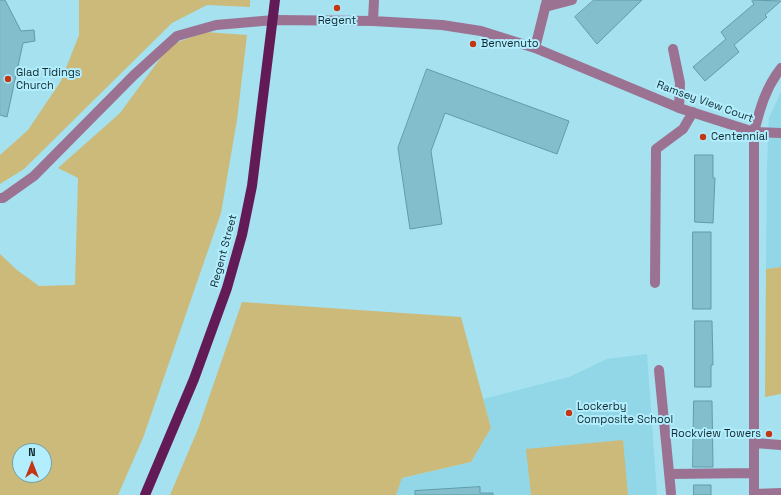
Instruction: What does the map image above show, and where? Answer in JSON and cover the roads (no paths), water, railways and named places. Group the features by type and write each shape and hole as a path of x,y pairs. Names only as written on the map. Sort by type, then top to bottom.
{"main road":[{"name":"Regent Street","path":"145,495 194,379 227,288 242,235 252,186 274,20 275,0"}],"street":[{"path":"373,22 374,0"},
{"path":"535,48 546,4 572,0"},
{"name":"Ramsey View Court","path":"0,198 3,198 34,176 134,75 177,36 216,25 274,20 373,22 442,25 481,31 535,48 679,108 754,132 754,495"},
{"path":"673,49 680,83 679,108"},
{"path":"781,68 772,79 760,105 754,132 781,133"},
{"path":"655,283 656,149 683,129 693,112"},
{"path":"659,370 671,494"},
{"path":"755,443 781,445"},
{"path":"669,474 754,473"},
{"path":"754,495 781,493"}],"place":[{"name":"Regent","path":"337,8"},
{"name":"Benvenuto","path":"473,44"},
{"name":"Glad Tidings Church","path":"8,79"},
{"name":"Centennial","path":"703,137"},
{"name":"Lockerby Composite School","path":"569,413"},
{"name":"Rockview Towers","path":"769,434"}]}
